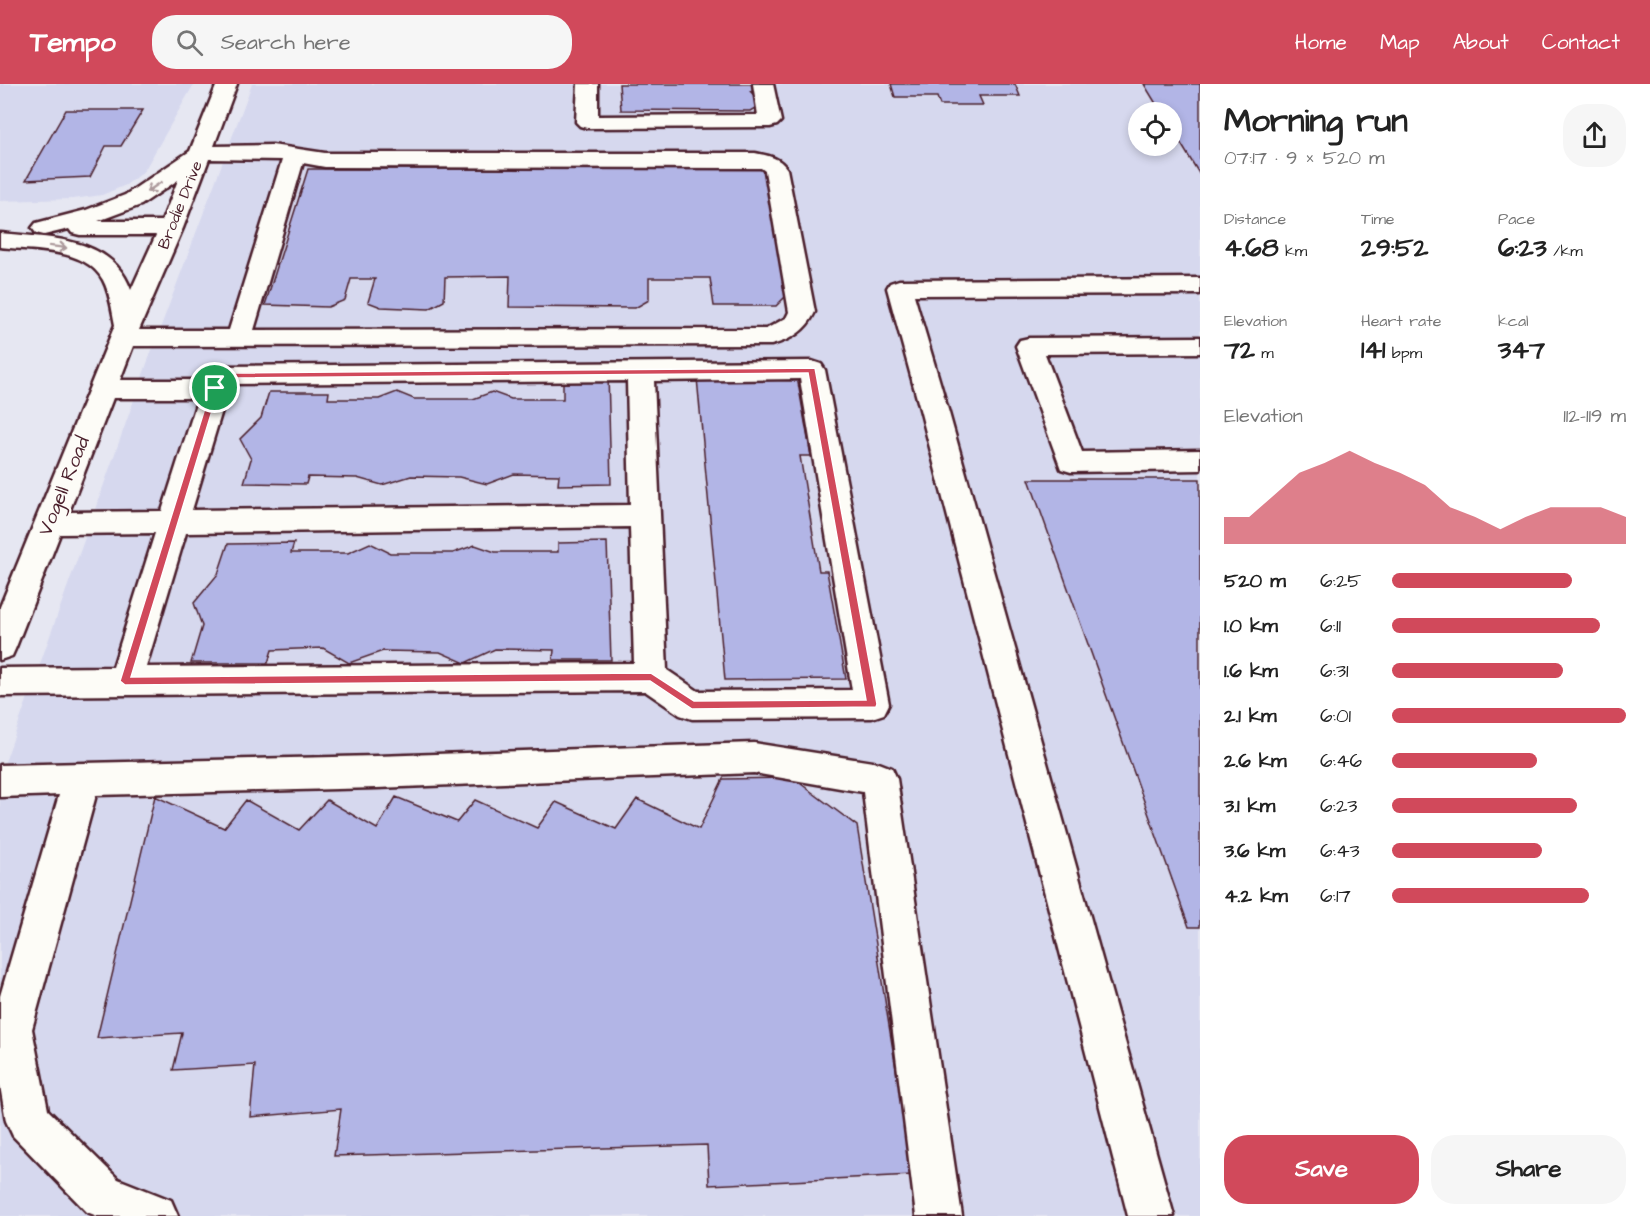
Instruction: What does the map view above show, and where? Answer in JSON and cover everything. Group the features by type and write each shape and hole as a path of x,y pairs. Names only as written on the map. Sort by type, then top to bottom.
{"street":[{"name":"Brodie Drive","path":"126,331 171,228 227,84"},
{"path":"588,84 587,123 770,121 763,84"},
{"path":"0,240 68,249 94,257 106,266 115,280 126,331 239,338 771,338 797,323 802,312 776,169 768,162 754,160 325,160 272,152 201,153 133,200 94,215 44,228"},
{"path":"239,338 294,155"},
{"path":"0,229 171,228"},
{"path":"1150,1216 935,413 899,288 1200,286"},
{"name":"Vogell Road","path":"0,646 126,331"},
{"path":"1200,345 1029,346 1071,462 1200,460"},
{"path":"0,682 651,677 692,705 872,704 812,370 219,375 125,681"},
{"path":"640,372 651,677"},
{"path":"103,389 215,388"},
{"path":"49,523 646,516"},
{"path":"0,781 377,772 754,758 879,779 939,1216"},
{"path":"82,779 11,1029 28,1121 103,1196 154,1216"}],"shaded area":[{"path":"0,84 194,84 144,171 126,185 102,195 73,199 0,201"},
{"path":"252,84 1200,84 1200,1216 0,1216 0,776 149,358"}],"building":[{"path":"619,84 752,84 762,91 750,91 762,104 750,111 621,110"},
{"path":"891,84 1015,84 1020,96 979,96 983,105 940,105 937,97 895,97"},
{"path":"1144,84 1200,84 1200,175 1182,145 1182,102 1155,102"},
{"path":"66,110 143,110 121,146 106,146 90,177 26,180"},
{"path":"308,169 766,169 786,296 776,306 714,306 710,278 649,278 649,300 635,308 509,307 510,276 445,277 444,301 429,309 381,307 368,302 375,279 351,279 345,300 328,307 265,305"},
{"path":"608,375 611,484 558,485 559,475 514,474 487,484 459,477 411,476 382,485 357,478 308,477 306,484 244,483 251,459 240,439 261,418 269,392 329,392 328,399 379,399 397,392 414,399 473,399 492,392 511,399 563,399 563,376"},
{"path":"797,377 811,456 800,456 819,571 827,571 846,679 725,680 697,378"},
{"path":"1029,479 1200,479 1200,927 1189,927"},
{"path":"607,542 611,660 553,660 554,650 495,649 465,663 440,652 383,651 349,663 323,648 272,650 268,663 191,663 202,626 194,603 218,574 228,544 294,543 291,553 348,553 370,543 390,553 453,553 475,545 495,552 558,552 558,543"},
{"path":"793,778 857,826 913,1175 709,1185 707,1145 334,1156 341,1109 250,1117 255,1065 173,1070 182,1033 97,1038 155,796 224,828 246,800 299,830 327,800 377,829 396,797 457,822 475,800 537,828 556,802 616,829 637,799 699,829 723,779"}],"route":[{"path":"812,370 872,704 692,705 651,677 125,681 215,388 219,375 812,370"}]}
